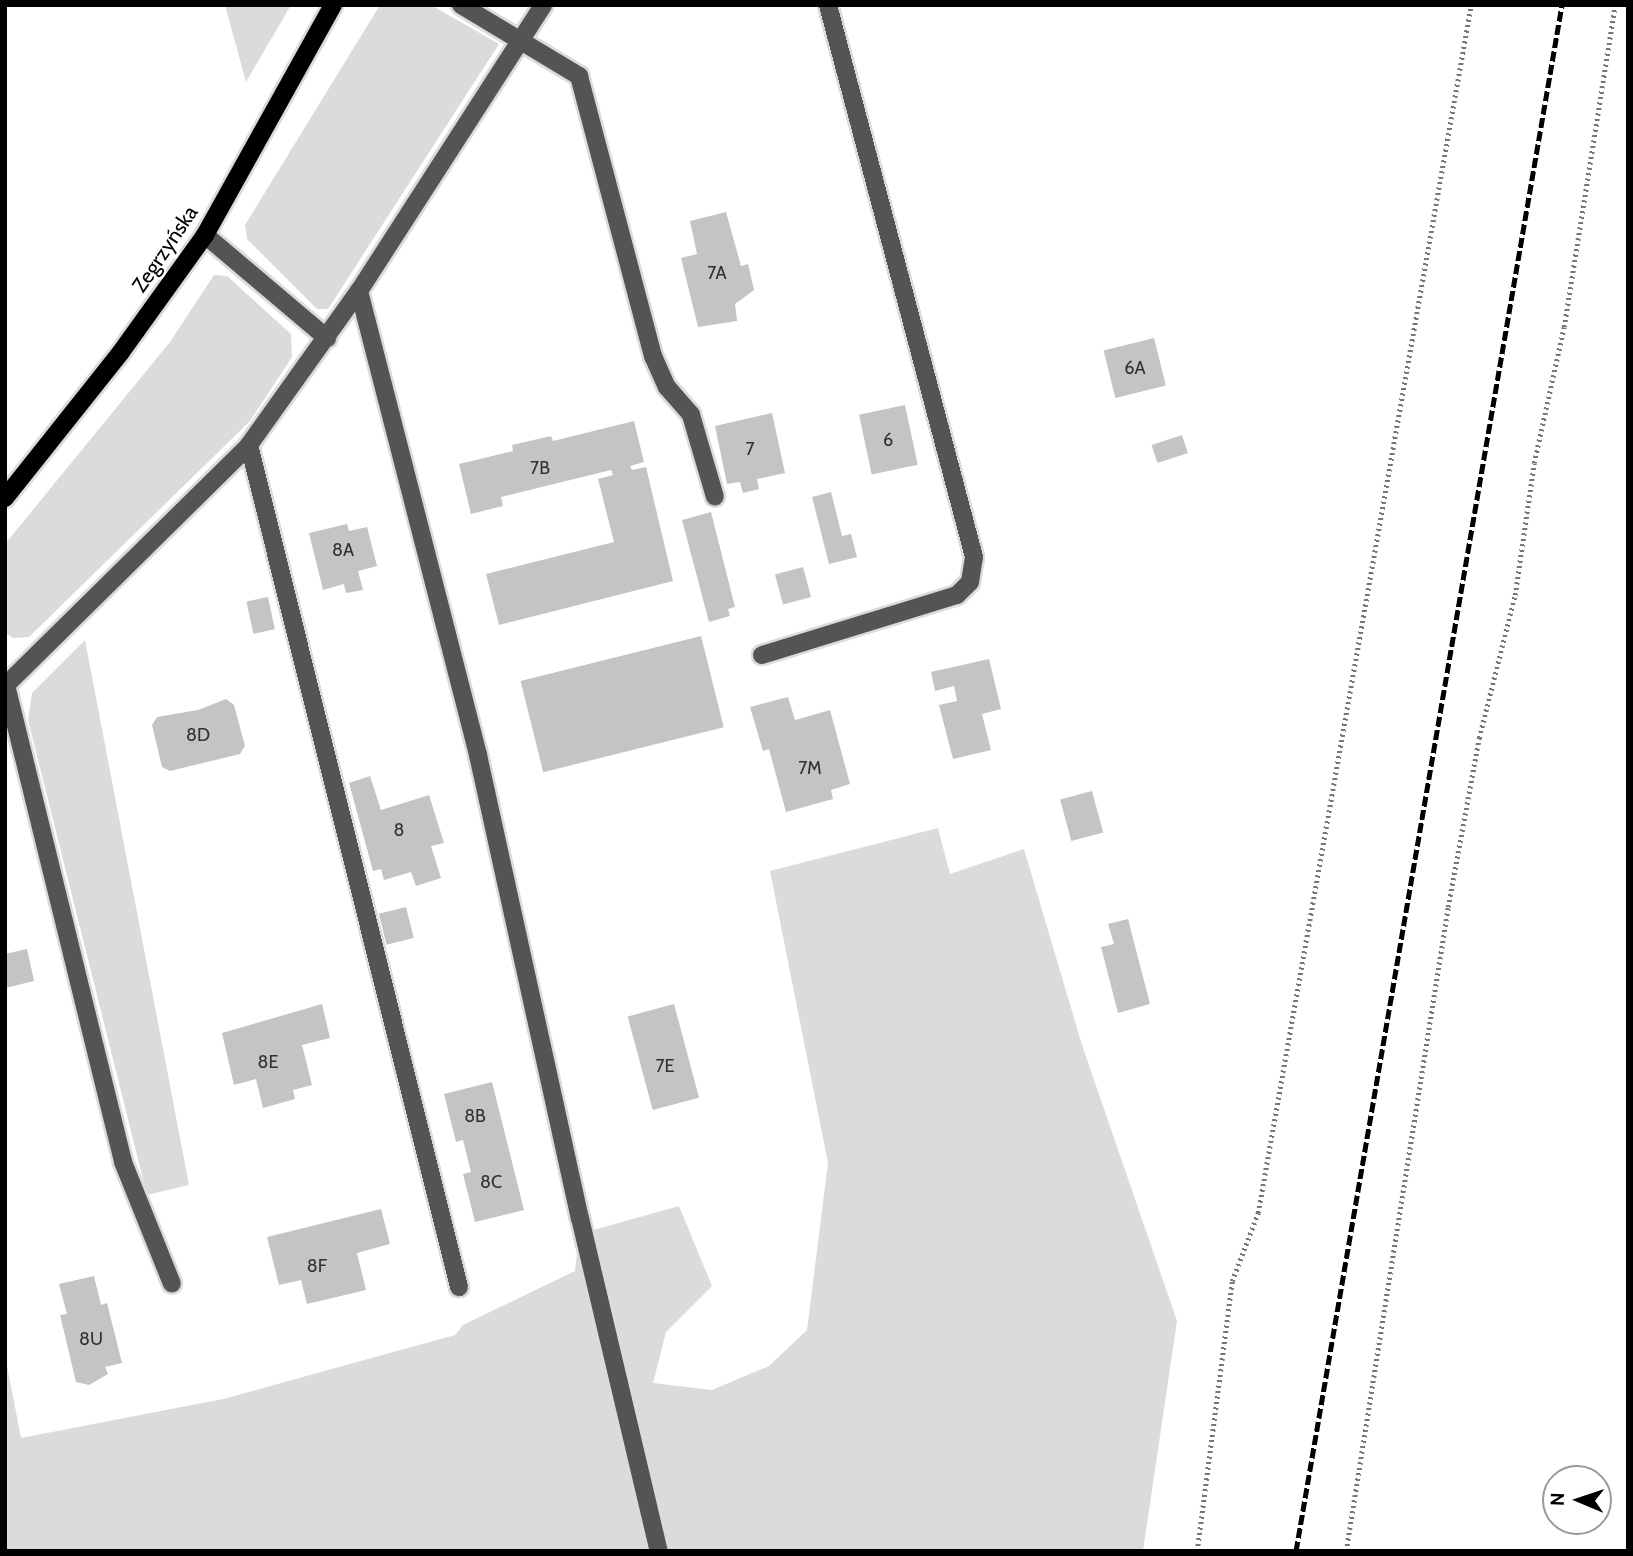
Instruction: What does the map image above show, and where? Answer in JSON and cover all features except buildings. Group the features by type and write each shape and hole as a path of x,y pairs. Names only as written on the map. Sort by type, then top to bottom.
{"main road":[{"name":"Zegrzyńska","path":"5,498 121,352 205,235 333,5"}],"street":[{"path":"461,5 579,76 588,94 653,356 667,387 691,415 715,497"},
{"path":"172,1284 123,1162 9,676 249,445 359,291 523,42 543,5"},
{"path":"762,655 957,595 970,582 974,556 828,5"},
{"path":"205,235 327,338"},
{"path":"359,291 478,755 580,1217 659,1551"},
{"path":"249,445 460,1287"}],"path":[{"path":"1197,1551 1232,1281 1260,1199 1471,5"},
{"path":"1346,1551 1448,907 1479,738 1515,595 1534,463 1564,327 1615,5"}],"shaded area":[{"path":"225,5 291,5 246,82"},
{"path":"380,5 431,5 499,44 328,309 317,309 247,239 245,225"},
{"path":"214,275 227,276 291,334 292,357 250,421 29,637 13,638 5,632 5,544 170,342"},
{"path":"85,640 189,1185 147,1195 28,720 32,693"},
{"path":"938,828 950,874 1024,849 1082,1045 1177,1321 1143,1551 5,1551 5,1355 21,1438 223,1399 455,1335 463,1325 575,1271 579,1234 679,1206 712,1286 666,1332 653,1383 712,1390 769,1366 807,1330 828,1163 770,871"}],"railway":[{"path":"1296,1551 1562,5"}]}
